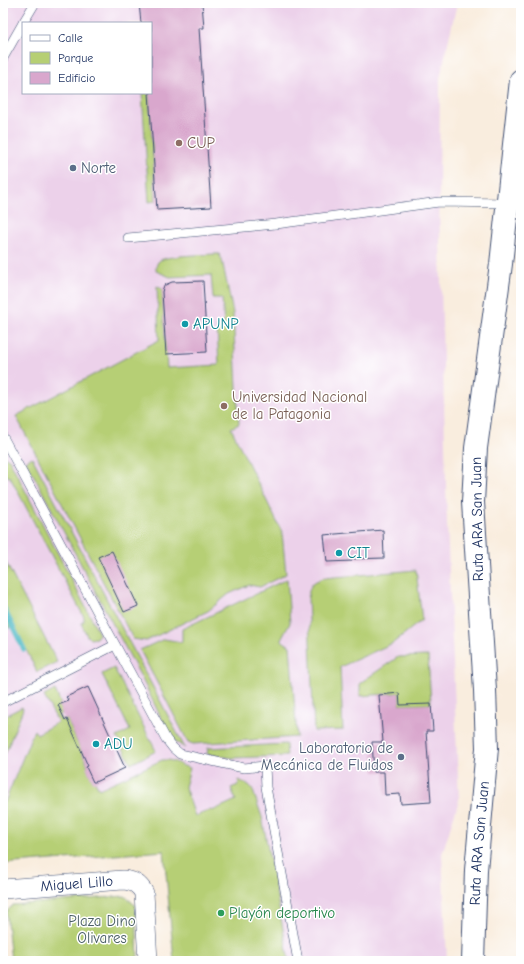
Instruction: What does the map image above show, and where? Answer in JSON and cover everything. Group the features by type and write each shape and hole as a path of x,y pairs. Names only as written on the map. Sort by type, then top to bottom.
{"street":[{"name":"Ruta ARA San Juan","path":"473,961 476,870 487,748 485,690 473,502 475,463 482,396 501,264 521,80"},
{"name":"Miguel Lillo","path":"3,889 123,880 134,882 138,884 144,893 148,961"}],"lane":[{"path":"24,22 34,3"},
{"path":"3,58 22,25"},
{"path":"128,238 276,224 439,202 507,203"},
{"path":"3,437 172,748 180,754 244,768 265,766 266,787 298,961"},
{"path":"3,702 115,645"}],"shaded area":[{"name":"Universidad Nacional de la Patagonia","path":"7,3 457,3 440,78 439,202 447,524 459,800 442,854 447,961 174,961 164,851 3,864 3,10"}],"green space":[{"path":"142,94 149,94 156,201 149,202"},
{"path":"219,254 222,260 233,313 239,424 231,428 282,532 286,574 260,587 249,585 229,594 208,611 146,641 133,639 16,416 159,340 157,286 162,289 167,368 219,365 217,327 224,326 222,298 213,298 211,275 170,277 156,271 156,265 161,260 167,258"},
{"path":"3,456 9,459 96,627 99,634 96,638 90,639 87,636 81,623 84,621 84,617 10,477 3,475"},
{"path":"32,457 185,748 176,742 167,730 141,677 26,461"},
{"path":"3,557 57,662 37,672 14,625 3,630"},
{"path":"416,570 422,620 393,643 340,667 343,730 314,731 308,597 312,584 324,578"},
{"path":"287,579 290,623 281,640 290,646 297,737 193,744 188,742 140,650 164,639 182,642 182,629"},
{"path":"428,656 431,704 400,705 399,693 360,696 360,683 398,657"},
{"path":"114,668 156,751 131,764 117,737 130,730 102,674"},
{"path":"55,690 61,704 58,706 60,709 63,707 65,712 59,715 62,721 67,719 88,766 87,768 93,781 95,781 99,789 162,760 173,761 190,768 185,787 195,816 211,810 212,811 236,800 231,788 238,785 239,780 252,788 262,817 289,961 174,961 164,851 3,864 3,801 5,802 34,730 37,734 58,722 44,696"},
{"path":"22,707 23,709 3,759 3,717"},
{"path":"286,744 287,756 232,758 207,754 208,748"},
{"name":"Plaza Dino Olivares","path":"125,896 136,906 138,961 11,961 6,912 13,905"}],"building":[{"path":"139,3 202,3 204,28 199,28 211,207 157,210 149,94 152,94 152,22 141,22"},
{"name":"APUNP","path":"203,281 207,352 166,354 163,288 165,285 172,282"},
{"path":"383,530 384,558 352,559 352,561 327,562 324,535"},
{"path":"112,551 138,606 124,612 98,557"},
{"name":"ADU","path":"88,687 125,768 95,782 93,782 86,767 88,766 67,719 65,720 58,705 69,701 66,697"},
{"name":"Laboratorio de Mecánica de Fluidos","path":"399,693 400,705 431,704 433,731 426,731 431,802 401,804 400,794 385,795 384,772 374,772 372,742 383,742 379,695"}],"waterway":[{"path":"3,607 24,649"}],"place":[{"name":"CUP","path":"179,143"},
{"name":"Norte","path":"73,168"},
{"name":"APUNP","path":"185,324"},
{"name":"Universidad Nacional de la Patagonia","path":"224,406"},
{"name":"CIT","path":"339,553"},
{"name":"ADU","path":"96,744"},
{"name":"Laboratorio de Mecánica de Fluidos","path":"401,757"},
{"name":"Playón deportivo","path":"221,913"}]}
